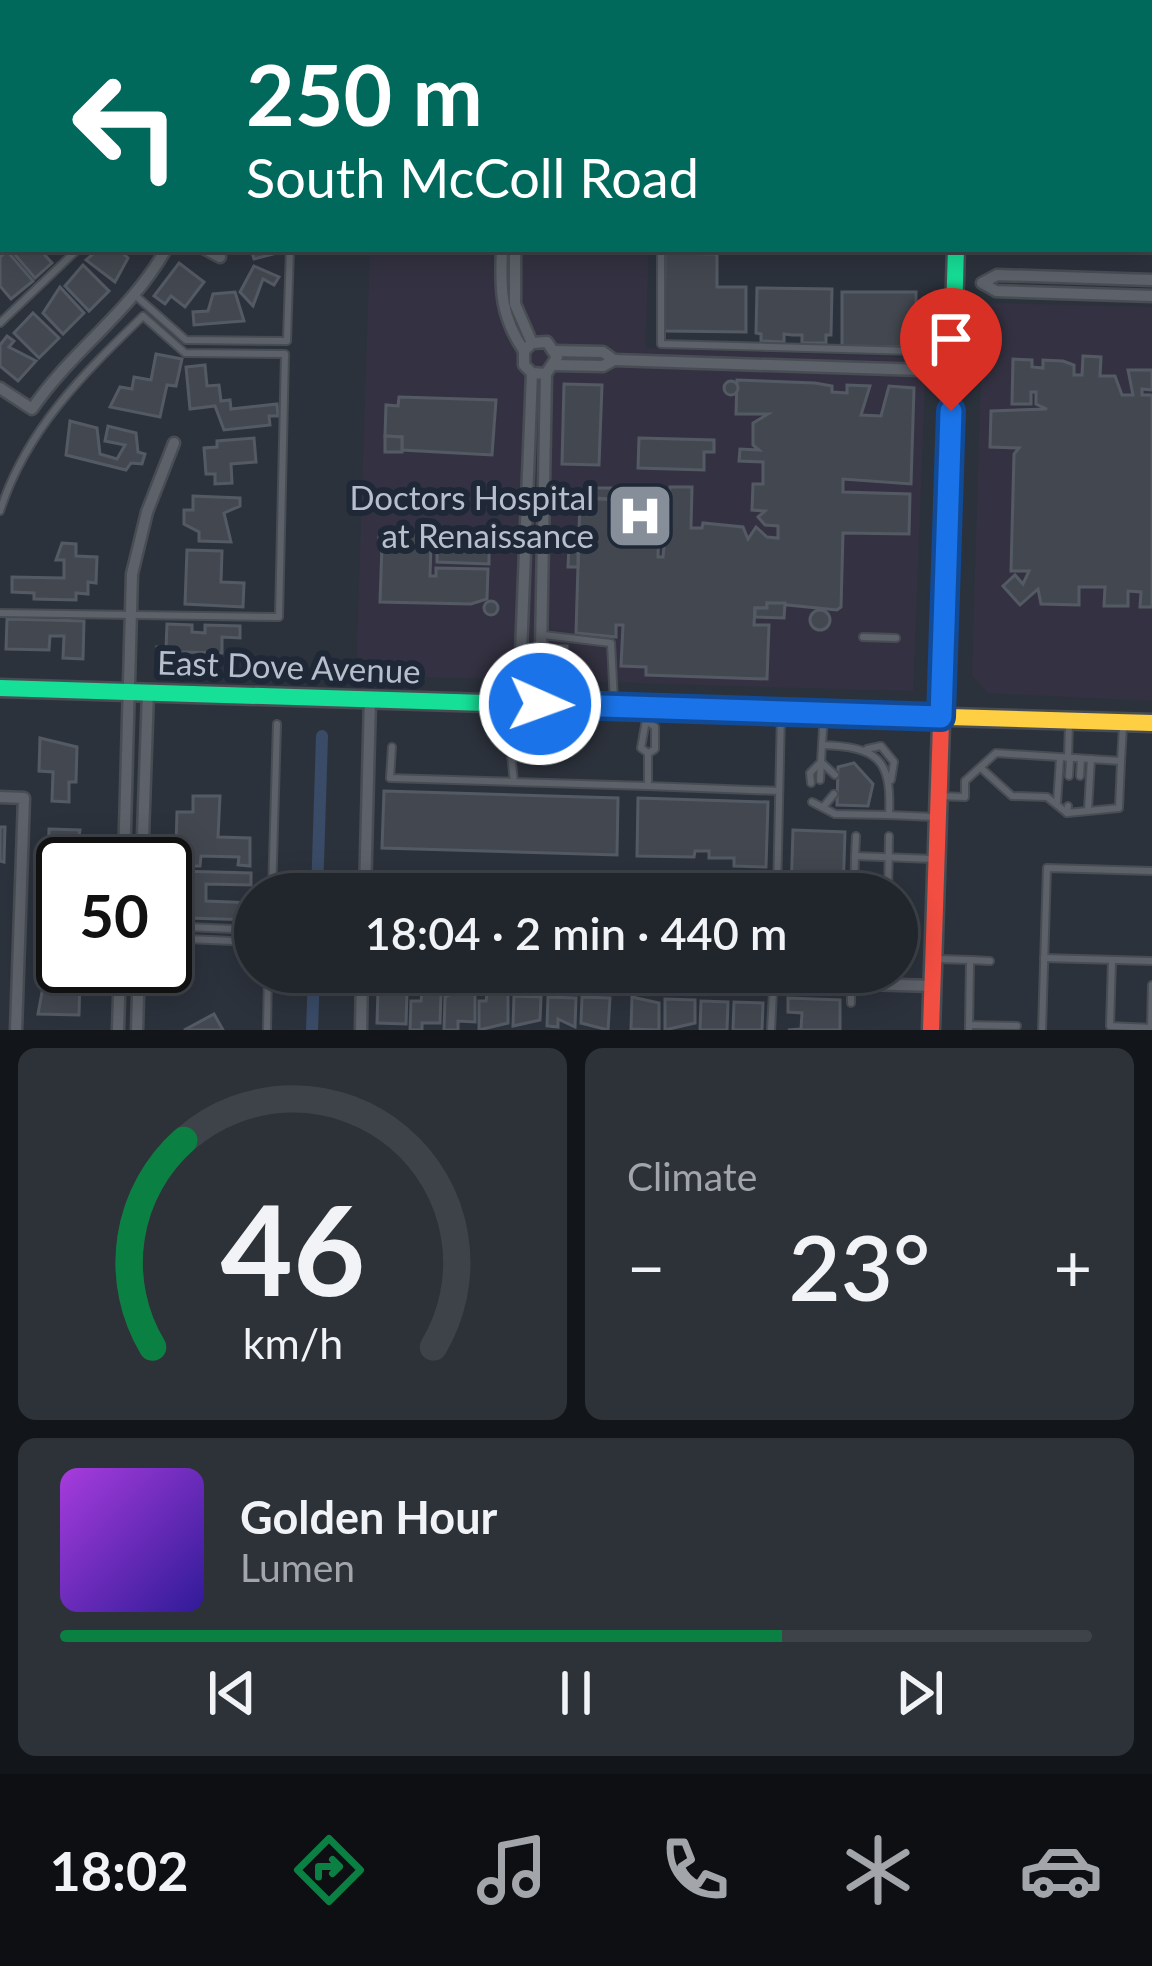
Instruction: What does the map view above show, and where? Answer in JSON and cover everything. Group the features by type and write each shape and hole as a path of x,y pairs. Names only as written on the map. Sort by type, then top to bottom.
{"main road":[{"path":"932,1030 956,252"},
{"name":"East Dove Avenue","path":"0,688 370,699 516,709 540,704 614,707 648,715 781,712 1152,723"}],"street":[{"path":"0,388 32,409 52,381 136,296 164,252"},
{"path":"211,252 220,257"},
{"path":"502,252 507,295 518,332 528,347 524,365 602,366 614,360 952,370"},
{"path":"507,295 514,252"},
{"path":"955,282 982,283 996,291 1141,296 1141,280 997,275 982,283"},
{"path":"528,347 547,342 537,436 532,594 540,704"},
{"path":"142,837 139,692 132,614 140,540 174,442"},
{"path":"516,709 532,594"},
{"path":"523,634 537,634"},
{"path":"126,837 139,692"},
{"path":"366,873 370,699"},
{"path":"0,797 24,798 16,1030"},
{"path":"0,952 19,953"},
{"path":"918,985 933,986"},
{"path":"118,1030 119,993"},
{"path":"137,1030 138,993"},
{"path":"361,1030 362,993"}],"lane":[{"path":"0,323 76,252"},
{"path":"136,296 186,340 287,341 290,252"},
{"path":"661,252 661,362"},
{"path":"0,511 9,482 47,418 87,369 143,316 185,353 285,354 279,617 0,613"},
{"path":"661,344 914,351"},
{"path":"742,364 743,346"},
{"path":"823,366 824,349"},
{"path":"537,634 611,643 614,707"},
{"path":"863,637 896,638"},
{"path":"514,782 514,748 509,745 508,726 516,709"},
{"path":"777,873 781,712"},
{"path":"821,762 810,773 823,779 824,713"},
{"path":"648,715 641,727 641,748 648,753 648,786"},
{"path":"1057,803 1070,721"},
{"path":"980,768 1012,796 1047,797 1067,809 1119,808 1123,722"},
{"path":"273,873 277,724"},
{"path":"822,746 866,749 891,780 890,815"},
{"path":"390,778 392,747"},
{"path":"939,796 965,797 965,781 996,753 1121,761"},
{"path":"1066,758 1069,776"},
{"path":"1080,776 1081,759"},
{"path":"1088,810 1091,760"},
{"path":"369,777 779,791"},
{"path":"823,799 836,814 938,818"},
{"path":"855,873 856,836"},
{"path":"888,873 889,836"},
{"path":"855,856 937,859"},
{"path":"1042,1030 1047,868 1152,871"},
{"path":"192,927 234,928"},
{"path":"192,939 234,941"},
{"path":"1044,958 1152,961"},
{"path":"934,959 990,961"},
{"path":"970,960 969,1028 1017,1026"},
{"path":"1112,960 1110,1026 1152,1028 1152,986"},
{"path":"267,1030 268,993"},
{"path":"771,1030 773,993"},
{"path":"851,993 851,1003"}],"shaded area":[{"name":"Doctors Hospital at Renaissance","path":"370,252 649,252 645,348 926,358 913,691 356,675"},
{"path":"983,303 1152,307 1152,701 988,693 972,675"}],"building":[{"path":"8,252 33,281 11,299 0,286 0,257"},
{"path":"13,252 44,252 52,263 35,278"},
{"path":"95,252 121,252 128,258 115,282 86,260"},
{"path":"252,252 281,252 254,259"},
{"path":"665,253 717,254 717,287 746,287 746,332 664,331"},
{"path":"179,263 204,282 185,307 171,296 165,304 154,296"},
{"path":"83,265 109,291 89,311 65,286"},
{"path":"254,266 279,277 274,285 263,279 253,306 240,292"},
{"path":"60,287 84,313 63,334 43,313"},
{"path":"757,288 832,289 831,335 826,335 826,343 802,343 802,335 784,334 784,342 761,341 761,334 756,333"},
{"path":"235,292 244,321 194,325 193,312 208,311 213,294"},
{"path":"842,292 916,292 916,347 842,346"},
{"path":"33,313 59,338 39,358 14,333"},
{"path":"7,336 14,341 9,347 36,361 18,381 0,366 0,345"},
{"path":"156,354 182,359 176,386 167,385 160,417 110,407 120,387 132,389 134,377 151,380"},
{"path":"1083,356 1101,357 1100,376 1115,376 1122,395 1133,395 1128,370 1152,370 1152,390 1142,389 1142,395 1152,395 1152,607 1140,607 1141,592 1128,591 1128,606 1104,606 1105,587 1079,587 1079,605 1041,604 1038,589 1020,605 1003,586 1015,575 1023,584 1029,571 1011,571 1014,454 1019,448 990,447 991,411 1047,409 1036,404 1036,392 1031,392 1031,404 1012,404 1013,359 1032,360 1032,367 1043,368 1043,360 1063,361 1074,365 1074,375 1082,375"},
{"path":"205,365 207,386 219,385 221,401 230,400 231,409 277,404 278,416 269,416 270,425 224,430 215,406 190,409 186,367"},
{"path":"737,380 815,383 847,393 847,385 870,386 861,415 881,416 889,386 914,388 911,484 843,479 843,492 910,494 909,534 843,533 841,607 837,610 767,603 767,608 755,608 754,625 769,625 767,679 646,675 646,667 621,666 623,625 616,625 616,637 576,633 580,498 635,501 635,486 660,486 658,557 663,557 670,487 692,487 691,528 702,528 703,523 743,527 748,539 756,527 767,537 778,538 778,526 765,525 758,517 765,511 752,510 753,484 763,484 763,462 739,461 740,449 759,450 753,445 753,423 768,414 736,414"},
{"path":"731,381 738,388 731,395 724,388"},
{"path":"564,384 602,385 599,465 562,464"},
{"path":"399,397 496,400 492,455 402,450 402,437 385,436 386,405 398,406"},
{"path":"70,421 97,428 100,454 117,459 125,445 105,441 108,426 136,433 138,452 145,454 142,464 131,463 126,470 66,455"},
{"path":"385,436 402,437 402,452 385,452"},
{"path":"254,438 256,462 231,464 232,483 215,484 215,474 206,474 204,448 217,447 217,441"},
{"path":"639,438 714,440 714,452 704,452 704,470 638,468"},
{"path":"596,488 611,488 611,499 596,498"},
{"path":"193,496 240,498 240,506 224,513 231,542 199,541 199,532 184,524 184,510 193,510"},
{"path":"379,533 430,535 429,545 379,544"},
{"path":"437,540 489,541 489,564 437,562"},
{"path":"62,543 76,544 76,556 97,557 96,583 88,582 88,594 76,593 76,600 34,599 34,593 12,592 12,577 64,578 64,560 56,560"},
{"path":"382,544 431,545 430,576 436,576 436,568 488,569 487,599 471,604 380,602"},
{"path":"569,545 578,545 578,567 568,567"},
{"path":"187,550 222,551 221,582 244,583 243,607 185,604"},
{"path":"491,601 498,608 491,615 484,608"},
{"path":"767,603 785,603 784,618 755,617 755,608 767,608"},
{"path":"820,610 830,620 820,630 810,620"},
{"path":"7,619 84,621 83,659 63,658 64,636 50,636 49,650 6,649"},
{"path":"167,624 192,625 192,632 205,633 205,625 240,626 240,638 222,637 222,653 184,652 184,664 157,663 157,647 166,648"},
{"path":"549,646 567,646 567,654 559,653 558,664 548,664"},
{"path":"40,738 77,747 76,782 69,782 69,802 52,801 53,772 39,771"},
{"path":"854,763 873,784 868,806 837,805 838,767"},
{"path":"384,791 618,798 617,855 382,848"},
{"path":"193,796 220,796 218,837 250,838 250,866 238,865 239,857 201,856 200,866 192,866 192,837 176,837 177,812 193,812"},
{"path":"638,798 768,802 766,867 734,866 734,858 709,858 709,851 695,851 694,857 637,856"},
{"path":"0,827 5,827 4,862 0,861"},
{"path":"49,829 80,830 79,837 49,837"},
{"path":"793,830 845,832 844,873 792,873"},
{"path":"192,871 251,873 234,873 234,885 206,884 206,901 234,902 234,919 192,918"},
{"path":"42,993 80,993 79,1015 38,1014"},
{"path":"378,993 407,993 406,1024 377,1023"},
{"path":"422,993 441,993 440,1023 422,1023 422,1030 410,1030 411,1001 421,1001"},
{"path":"475,993 475,1022 458,1021 458,1030 444,1030 445,997"},
{"path":"487,994 508,994 508,1023 479,1030 479,1001 486,1001"},
{"path":"514,996 541,997 540,1020 513,1026"},
{"path":"548,997 576,998 575,1027 558,1019 558,1027 547,1026"},
{"path":"582,997 610,998 608,1030 581,1023"},
{"path":"632,997 659,1003 659,1030 631,1029"},
{"path":"788,998 840,1000 840,1030 788,1030 801,1029 802,1013 788,1012"},
{"path":"665,999 695,1000 695,1023 665,1030"},
{"path":"701,1001 728,1002 727,1030 700,1030"},
{"path":"734,1002 763,1003 762,1030 733,1030"},
{"path":"214,1014 223,1030 184,1030 188,1028"}],"waterway":[{"path":"318,873 322,736"},
{"path":"312,1030 313,993"}],"traffic: fast":[{"path":"947,539 956,252"},
{"path":"0,688 711,710"}],"traffic: slow":[{"path":"711,710 1152,723"}],"traffic: jam":[{"path":"931,1030 947,539"}],"place":[{"name":"Doctors Hospital at Renaissance","path":"640,516"}],"route":[{"path":"540,704 941,717 951,411"}]}
